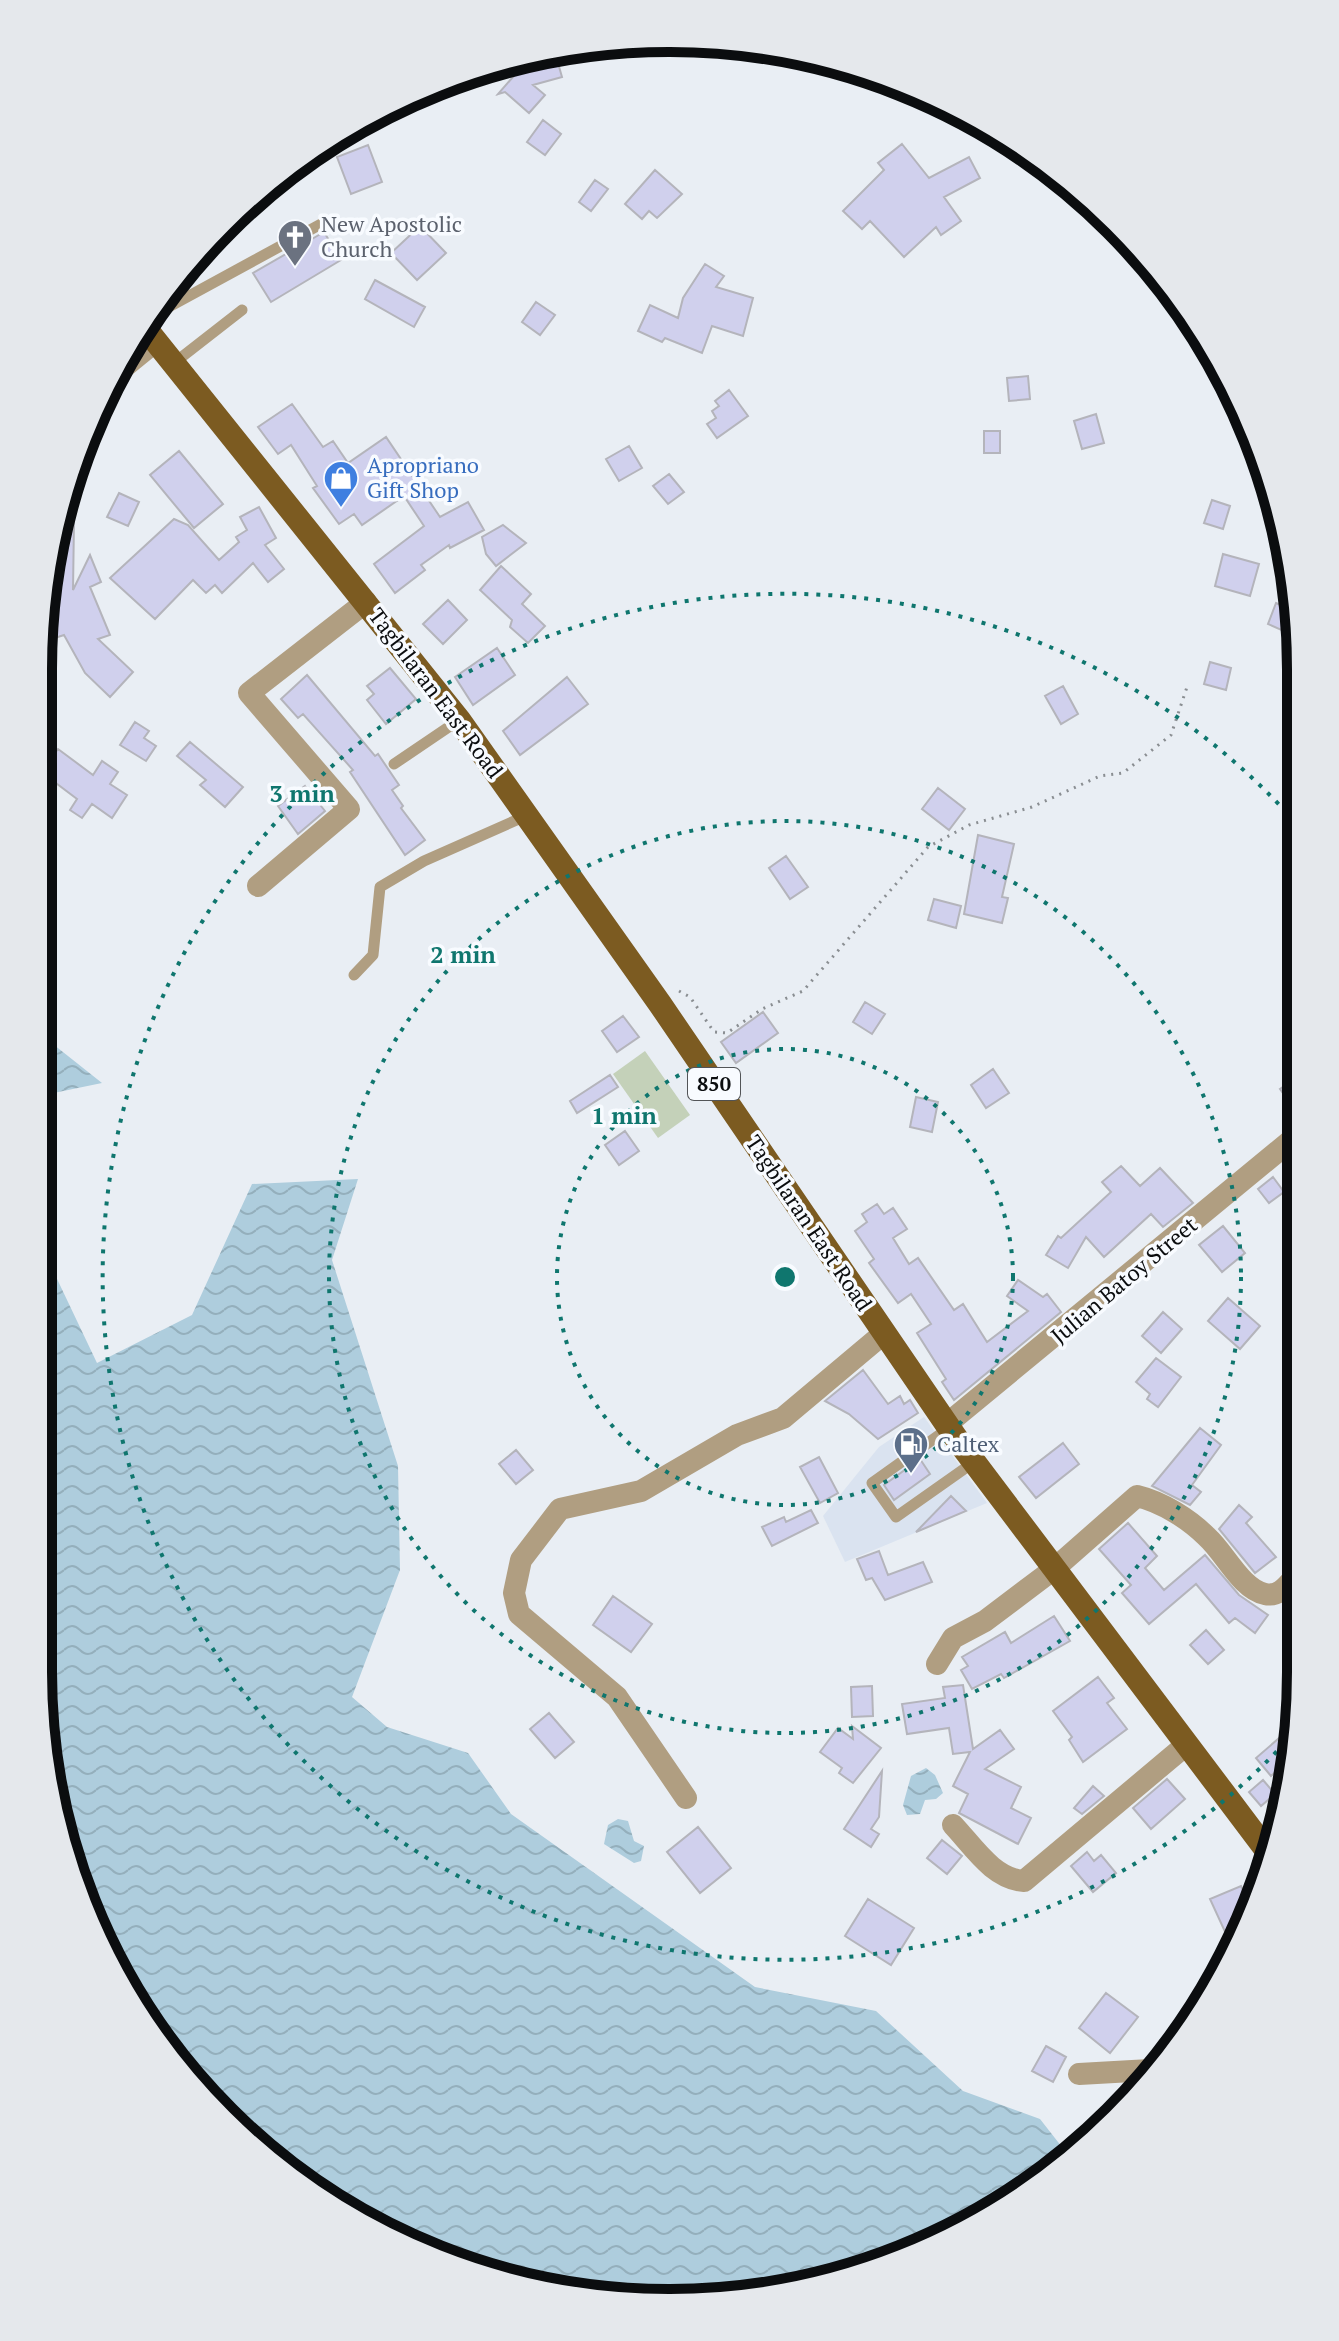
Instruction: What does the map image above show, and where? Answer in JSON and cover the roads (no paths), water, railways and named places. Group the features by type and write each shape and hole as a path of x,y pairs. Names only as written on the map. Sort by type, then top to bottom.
{"main road":[{"name":"Tagbilaran East Road","path":"151,334 459,720 660,1004 948,1426 1262,1844"}],"street":[{"path":"258,886 349,809 249,693 366,602"},
{"name":"Julian Batoy Street","path":"948,1426 1287,1144"},
{"path":"686,1798 617,1697 519,1614 514,1593 521,1560 560,1509 641,1491 737,1435 783,1418 883,1334"},
{"path":"937,1664 953,1638 985,1621 1054,1569 1137,1496 1156,1501 1207,1536 1252,1589 1267,1595 1279,1593 1287,1585"},
{"path":"953,1825 998,1873 1009,1880 1024,1881 1186,1745"},
{"path":"1079,2074 1141,2071"}],"lane":[{"path":"159,322 321,224"},
{"path":"173,364 242,310"},
{"path":"394,764 459,720"},
{"path":"354,975 373,955 380,887 424,861 528,815"},
{"path":"948,1426 872,1483 896,1517 974,1462"}],"water":[{"path":"52,1043 102,1083 52,1093"},
{"path":"358,1179 332,1260 398,1466 400,1570 352,1697 387,1727 468,1753 511,1814 755,1987 876,2011 963,2091 1040,2119 1062,2147 1013,2185 978,2206 906,2242 868,2256 829,2268 750,2284 710,2288 629,2288 589,2284 510,2268 433,2242 396,2225 326,2185 294,2161 262,2136 205,2079 156,2015 116,1945 85,1870 64,1792 53,1712 52,1672 52,1268 97,1363 192,1315 252,1184"},
{"path":"926,1768 935,1775 943,1793 936,1799 925,1800 920,1814 907,1815 903,1805 911,1776"},
{"path":"618,1819 628,1821 634,1841 644,1846 641,1861 634,1863 604,1844 608,1825"}],"place":[{"name":"New Apostolic Church","path":"295,268"},
{"name":"Apropriano Gift Shop","path":"341,509"},
{"name":"Caltex","path":"911,1475"}]}
